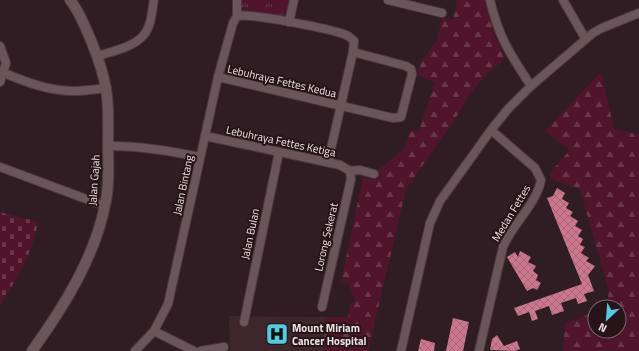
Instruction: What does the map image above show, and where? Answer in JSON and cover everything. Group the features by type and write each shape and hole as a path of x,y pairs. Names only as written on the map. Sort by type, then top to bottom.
{"street":[{"name":"Jalan Gajah","path":"32,351 67,296 86,261 105,206 108,180 107,88 97,56 80,16 70,0"},
{"path":"97,56 126,46 144,35 149,27 154,0"},
{"path":"237,0 237,16 248,15 289,22 346,35 354,41 353,52 328,162"},
{"path":"289,22 294,0"},
{"path":"388,0 442,13"},
{"path":"490,0 498,30 503,42 531,86"},
{"path":"563,0 585,38"},
{"path":"401,351 434,213 440,201 491,130 531,86 585,38 602,28 639,13"},
{"name":"Jalan Bintang","path":"135,351 154,331 161,320 170,295 218,77 233,23 237,16"},
{"path":"0,46 6,63 0,82"},
{"name":"Lebuhraya Fettes Kedua","path":"218,77 393,118 401,117 412,74 411,70 406,66 353,52"},
{"path":"4,73 28,82 60,90 74,91 107,88"},
{"name":"Medan Fettes","path":"479,351 502,247 537,193 541,180 535,168 491,130"},
{"name":"Lebuhraya Fettes Ketiga","path":"205,136 328,162 340,165 350,171 360,170 374,174"},
{"path":"108,146 142,147 200,157"},
{"name":"Jalan Bulan","path":"244,322 279,152"},
{"path":"0,167 105,206"},
{"name":"Lorong Sekerat","path":"322,307 351,179 350,171"},
{"path":"154,331 194,351"},
{"path":"202,351 224,347"}],"shaded area":[{"name":"Mount Miriam Cancer Hospital","path":"229,316 326,317 323,351 230,351"}],"green space":[{"path":"242,0 289,0 285,14 270,16 244,10 241,7"},
{"path":"457,0 485,0 495,37 505,58 481,80 406,189 368,351 323,351 326,317 348,317 351,302 355,302 349,284 341,282 363,177 374,180 377,171 405,148 410,130 419,131 435,82 417,75 421,62 437,41 442,18 453,20"},
{"path":"601,72 614,129 639,135 639,351 563,351 565,323 587,315 587,339 627,339 627,299 608,299 609,291 580,189 550,179 550,173 570,150 545,131"},
{"path":"0,212 38,222 32,245 24,265 0,305"}],"building":[{"path":"557,188 565,193 562,199 569,203 566,208 573,212 570,216 578,221 575,226 582,230 578,236 583,239 580,245 585,247 581,253 589,258 586,261 595,266 588,275 594,291 584,294 587,301 578,304 576,298 561,303 564,311 552,315 549,306 535,311 538,319 532,321 529,312 518,316 514,308 582,284 547,198 553,196"},
{"path":"520,251 531,257 528,262 536,266 533,271 538,275 536,280 541,283 537,290 533,288 527,291 507,257 515,252 518,257"},
{"path":"453,318 469,322 463,351 446,351"},
{"path":"497,335 504,346 517,341 520,349 515,351 490,350 492,339"},
{"path":"421,339 435,343 434,351 418,351"}],"place":[{"name":"Mount Miriam Cancer Hospital","path":"277,334"}]}
